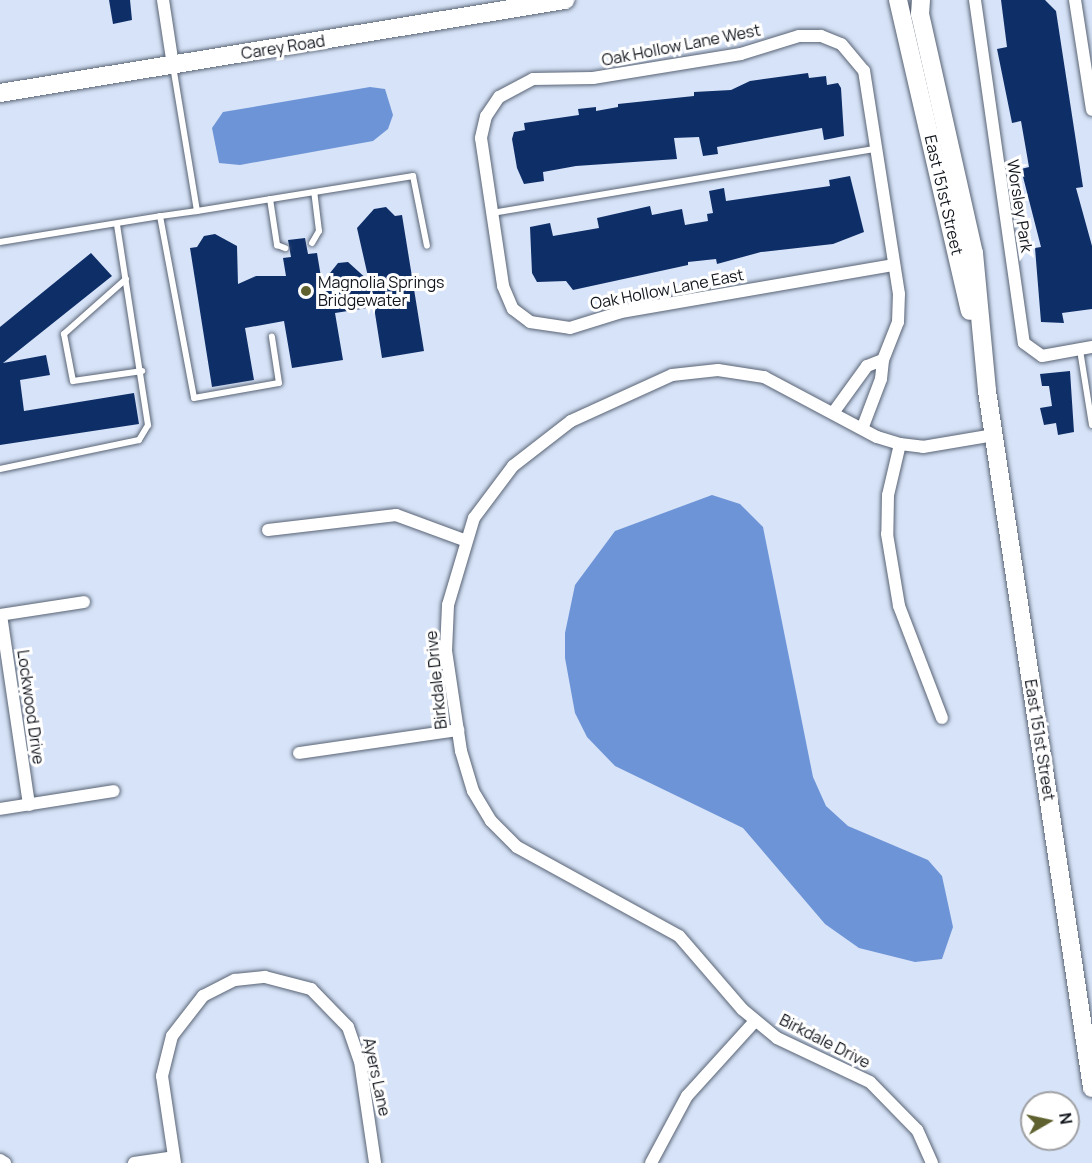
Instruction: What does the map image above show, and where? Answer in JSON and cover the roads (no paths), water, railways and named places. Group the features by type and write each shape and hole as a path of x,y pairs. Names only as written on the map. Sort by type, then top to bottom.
{"street":[{"path":"163,0 173,65"},
{"name":"Carey Road","path":"0,93 565,0"},
{"name":"East 151st Street","path":"898,0 987,391"},
{"name":"East 151st Street","path":"921,0 920,14 974,252 987,391 1092,1088"},
{"name":"Worsley Park","path":"975,0 1024,343 1042,356 1086,348"},
{"path":"1075,0 1089,69 1092,110"},
{"name":"Oak Hollow Lane West","path":"492,213 481,138 486,116 499,97 533,79 593,78 820,36 852,52 864,71 894,265 898,322 883,360 881,379 862,429"},
{"name":"Oak Hollow Lane East","path":"492,213 503,286 513,309 530,322 550,328 570,328 621,312 894,265"},
{"path":"833,413 867,366 883,360"},
{"name":"Birkdale Drive","path":"932,1163 917,1130 870,1083 799,1050 755,1021 679,936 517,847 491,821 473,790 458,730 447,629 451,583 464,540 485,500 531,449 571,421 672,375 694,370 744,372 784,386 862,429 900,444 923,447 994,435"},
{"path":"900,444 888,495 887,534 899,606 942,718"},
{"path":"268,530 396,515 464,540"},
{"path":"0,615 84,602"},
{"name":"Lockwood Drive","path":"0,615 29,805"},
{"path":"299,753 458,730"},
{"path":"0,809 114,791"},
{"name":"Ayers Lane","path":"175,1160 162,1076 172,1036 203,996 235,980 265,977 311,989 348,1027 360,1061 375,1163"},
{"path":"651,1163 687,1096 755,1021"},
{"path":"0,1160 4,1163"},
{"path":"134,1163 175,1160"}],"lane":[{"path":"173,65 197,211"},
{"path":"492,213 876,149"},
{"path":"0,242 413,176 427,246"},
{"path":"312,243 320,231 314,192"},
{"path":"270,199 277,245 285,248"},
{"path":"160,216 194,398 279,383 272,337"},
{"path":"0,469 139,440 148,425 149,410 117,224"},
{"path":"126,279 64,334 73,381 142,371"},
{"path":"1086,348 1092,425"}],"water":[{"path":"370,87 385,89 393,115 388,129 373,141 240,165 219,163 212,128 223,112"},
{"path":"712,495 740,504 763,527 813,777 826,806 848,826 928,860 942,876 953,927 942,959 915,962 859,948 825,924 743,828 615,766 587,737 575,713 565,658 565,633 575,585 615,531"}],"place":[{"name":"Magnolia Springs Bridgewater","path":"306,291"}]}
